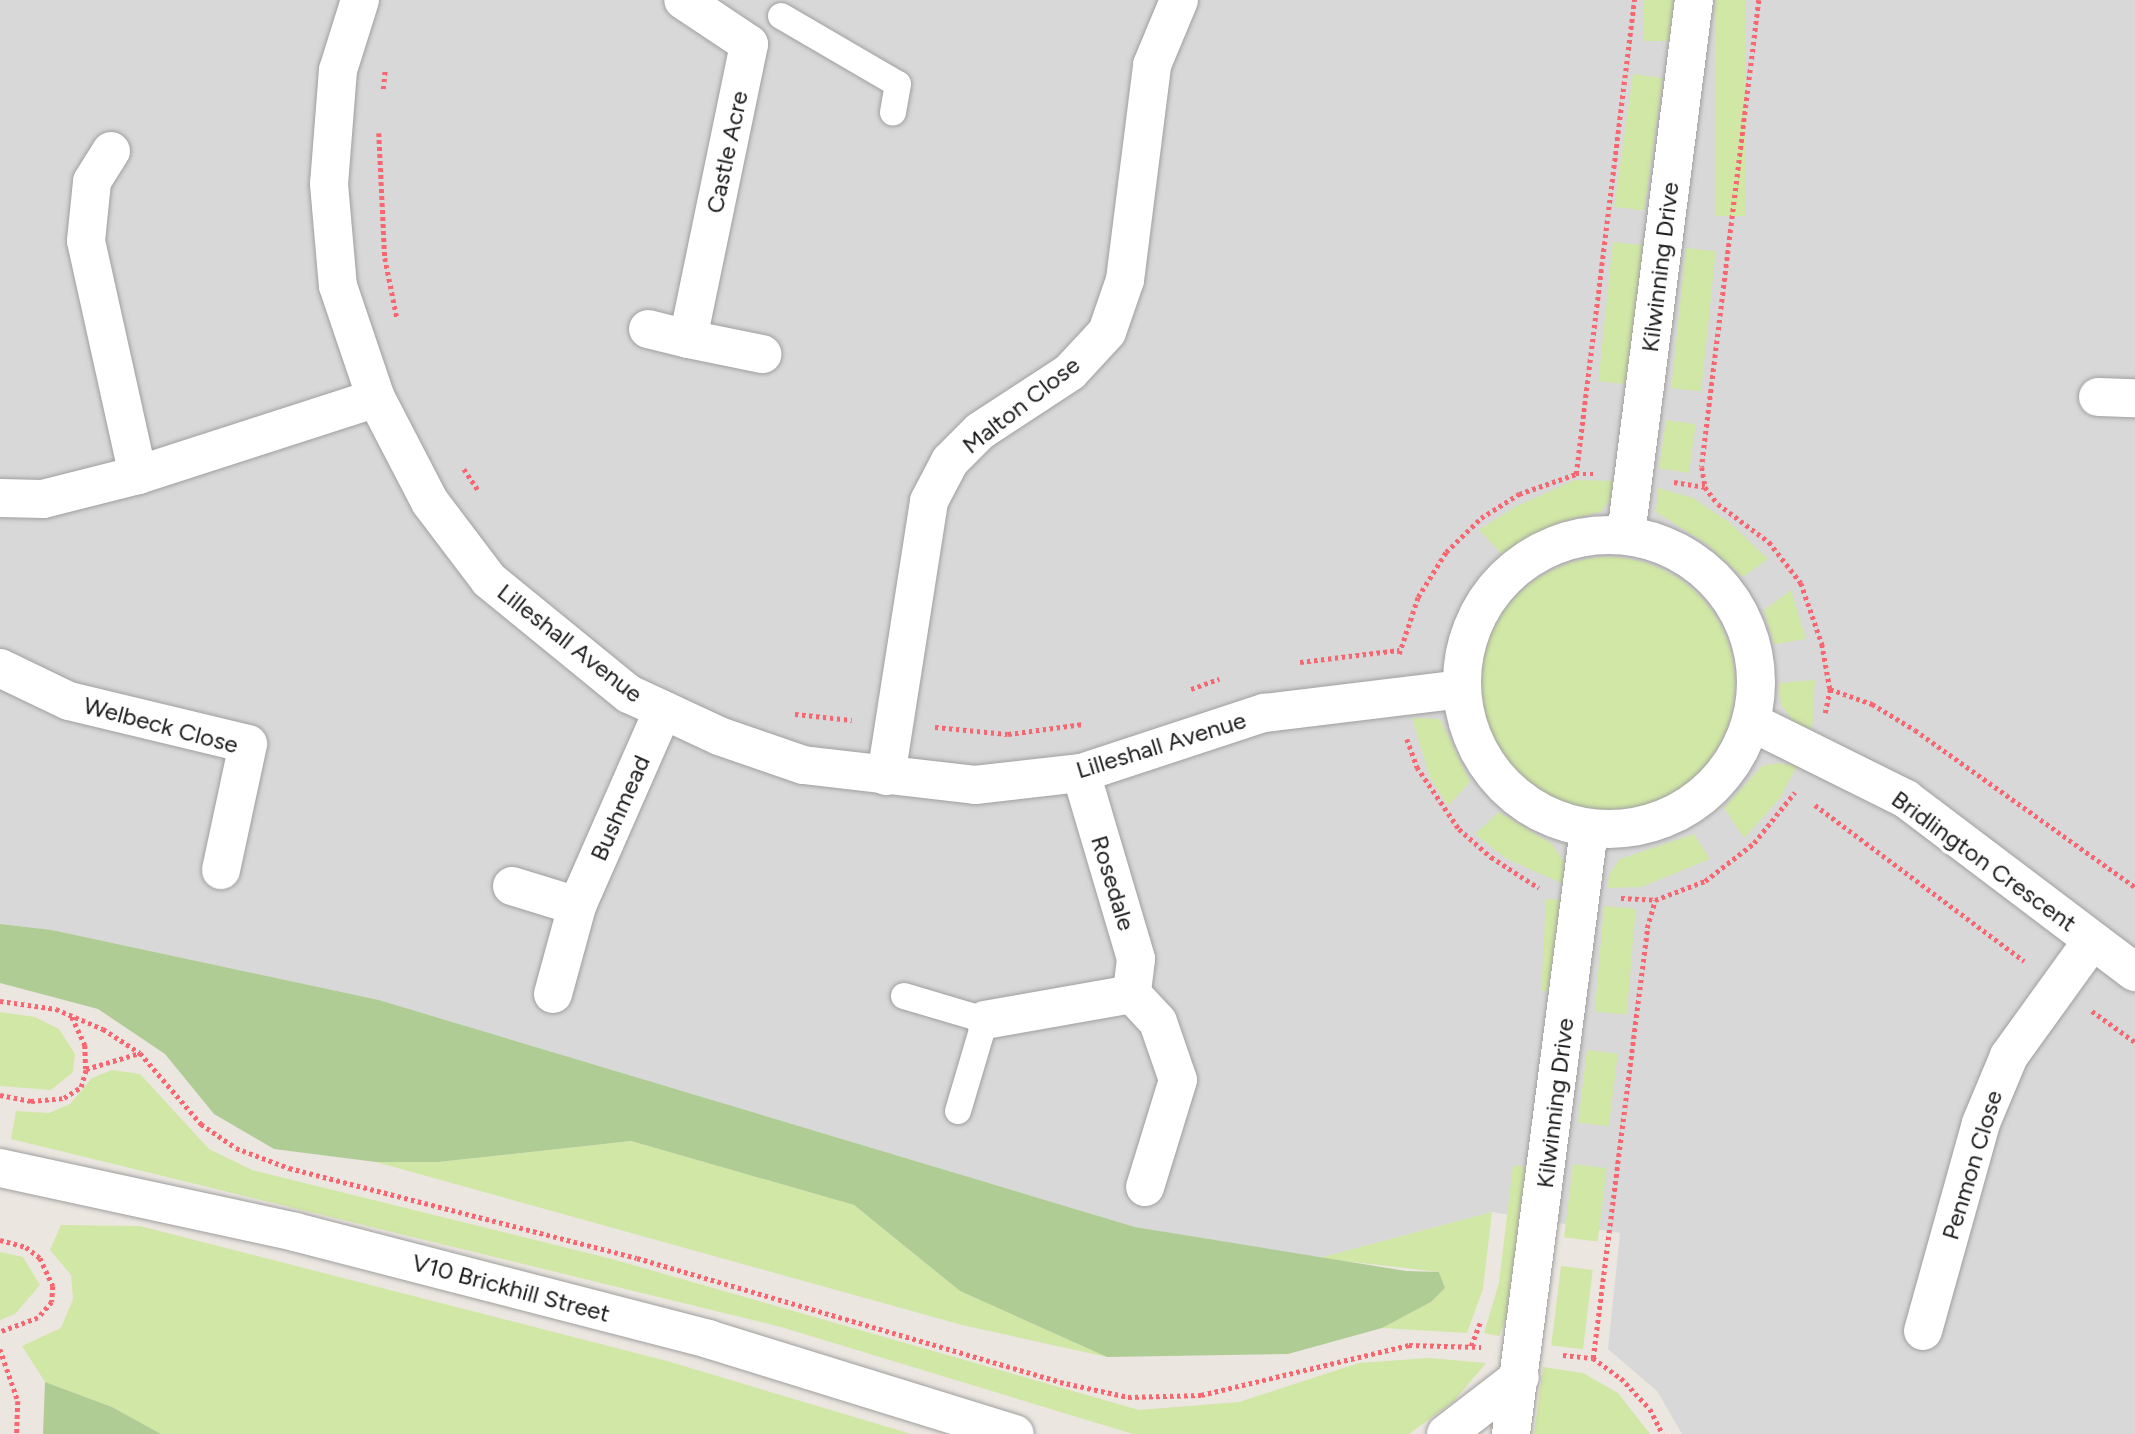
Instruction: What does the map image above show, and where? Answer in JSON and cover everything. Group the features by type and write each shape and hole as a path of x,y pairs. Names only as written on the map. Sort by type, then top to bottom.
{"street":[{"name":"Lilleshall Avenue","path":"360,0 338,70 329,184 338,286 376,398 430,502 489,580 629,695 719,736 803,765 975,785 1081,773 1264,713 1461,689"},
{"path":"682,0 749,44"},
{"name":"Malton Close","path":"886,776 929,501 950,461 980,431 1070,372 1107,332 1125,279 1152,65 1179,0"},
{"name":"Kilwinning Drive","path":"1626,535 1694,0"},
{"name":"Castle Acre","path":"688,339 749,44"},
{"path":"111,151 92,182 86,241 138,475"},
{"path":"648,329 762,354"},
{"path":"2098,397 2135,398"},
{"path":"0,498 43,499 138,475 376,398"},
{"path":"1626,535 1676,549 1716,579 1745,622 1757,671 1752,722 1734,761 1707,793 1672,817 1631,829 1589,829 1541,814 1500,782 1473,739 1461,689 1468,638 1491,593 1540,553 1576,538 1626,535"},
{"name":"Welbeck Close","path":"0,668 69,701 248,744 221,870"},
{"name":"Bushmead","path":"554,994 577,906 663,710"},
{"name":"Bridlington Crescent","path":"1752,722 1906,799 2135,972"},
{"name":"Rosedale","path":"1081,773 1136,959 1132,994"},
{"name":"Kilwinning Drive","path":"1511,1434 1589,829"},
{"path":"512,886 577,906"},
{"name":"Penmon Close","path":"1923,1331 1981,1124 2009,1056 2092,941"},
{"path":"985,1020 1132,994 1158,1022 1178,1080 1144,1187"},
{"name":"V10 Brickhill Street","path":"0,1168 295,1232 694,1335 1015,1434"},
{"path":"1446,1434 1520,1377"}],"lane":[{"path":"749,44 786,8 898,84 893,113"},
{"path":"904,996 985,1020 958,1111"}],"path":[{"path":"1399,661 1399,650 1418,597 1446,552 1481,518 1519,494 1576,474 1634,0"},
{"path":"1759,0 1702,467 1705,487 1718,504 1769,542 1801,583 1822,644 1830,689 1872,704 1915,730 2135,887"},
{"path":"381,97 387,59"},
{"path":"380,125 377,167 385,258 398,321"},
{"path":"458,458 485,500"},
{"path":"1668,481 1705,487"},
{"path":"1291,664 1399,650"},
{"path":"1184,691 1233,676"},
{"path":"785,712 867,721"},
{"path":"921,726 1008,734 1096,720"},
{"path":"1404,731 1417,767 1459,829 1540,888 1540,896"},
{"path":"1606,898 1655,900 1704,881 1754,843 1801,781"},
{"path":"1796,790 2031,965"},
{"path":"1593,1358 1647,928 1655,900"},
{"path":"0,1001 71,1016 103,1029 140,1053 201,1124 236,1148 289,1168 637,1258 1117,1394 1201,1395 1368,1352 1409,1345 1489,1347"},
{"path":"2088,1009 2135,1042"},
{"path":"0,1095 31,1101 64,1098 80,1087 86,1069 85,1045 71,1016"},
{"path":"86,1069 140,1053"},
{"path":"0,1240 26,1247 40,1258 53,1286 52,1302 38,1318 0,1332"},
{"path":"1471,1347 1483,1313"},
{"path":"0,1349 18,1401 17,1434"},
{"path":"1550,1354 1593,1358 1650,1409 1663,1434"}],"shaded area":[{"path":"0,0 2135,0 2135,1434 1682,1434 1657,1391 1608,1349 1620,1233 1492,1212 1319,1258 1135,1227 379,1000 52,930 0,924"}],"green space":[{"path":"1643,0 1673,0 1673,41 1643,41"},
{"path":"1715,0 1745,0 1745,216 1715,216"},
{"path":"1633,74 1663,78 1644,211 1614,207"},
{"path":"1613,242 1643,245 1628,384 1598,381"},
{"path":"1686,248 1716,251 1701,391 1671,388"},
{"path":"1666,420 1696,424 1689,473 1659,469"},
{"path":"1575,480 1616,481 1613,495 1601,512 1559,522 1502,554 1479,530 1515,507"},
{"path":"1658,488 1693,498 1730,523 1768,559 1743,577 1707,544 1656,512"},
{"path":"1608,557 1633,560 1656,567 1668,572 1698,594 1720,624 1725,636 1732,659 1735,684 1732,709 1725,732 1720,744 1698,774 1668,796 1656,801 1633,808 1608,811 1583,808 1560,801 1548,796 1518,774 1496,744 1491,732 1484,709 1481,684 1484,659 1491,636 1496,624 1518,594 1548,572 1560,567 1583,560"},
{"path":"1791,590 1806,639 1774,644 1764,610"},
{"path":"1815,680 1812,730 1793,721 1781,705 1779,683"},
{"path":"1412,718 1440,719 1470,782 1448,806 1430,777"},
{"path":"1778,763 1797,766 1780,798 1744,838 1724,808 1762,766"},
{"path":"1499,812 1552,844 1563,861 1566,885 1505,858 1475,834"},
{"path":"1694,834 1710,859 1641,887 1608,888 1609,875 1620,859"},
{"path":"1546,899 1563,900 1558,992 1541,991"},
{"path":"1604,906 1636,909 1627,1014 1595,1012"},
{"path":"0,924 52,930 379,1000 1135,1227 1406,1271 1439,1272 1445,1288 1431,1302 1382,1328 1288,1354 1107,1357 960,1291 854,1205 631,1141 438,1162 376,1162 274,1149 214,1114 165,1054 98,1009 0,983"},
{"path":"0,1012 35,1017 59,1029 75,1054 73,1072 51,1090 0,1086"},
{"path":"1587,1050 1618,1054 1609,1126 1578,1122"},
{"path":"112,1070 140,1074 209,1149 252,1170 612,1259 1139,1410 1239,1402 1359,1363 1428,1358 1486,1363 1454,1401 1409,1434 1133,1434 781,1327 11,1139 16,1111 49,1113 70,1104 92,1078"},
{"path":"631,1141 854,1205 960,1291 1107,1357 962,1325 376,1162 438,1162"},
{"path":"1573,1164 1607,1168 1598,1242 1564,1237"},
{"path":"1513,1165 1528,1167 1508,1314 1499,1336 1484,1333 1499,1283"},
{"path":"1492,1212 1483,1289 1467,1333 1382,1328 1431,1302 1445,1288 1439,1272 1319,1258"},
{"path":"61,1225 140,1226 667,1361 911,1434 161,1434 112,1407 45,1382 22,1346 61,1328 73,1299 71,1275 50,1250"},
{"path":"0,1252 23,1257 40,1285 15,1314 0,1320"},
{"path":"1561,1266 1593,1270 1583,1349 1551,1345"},
{"path":"1543,1367 1583,1373 1618,1393 1650,1434 1534,1434"},
{"path":"45,1382 112,1407 161,1434 43,1434"}]}
